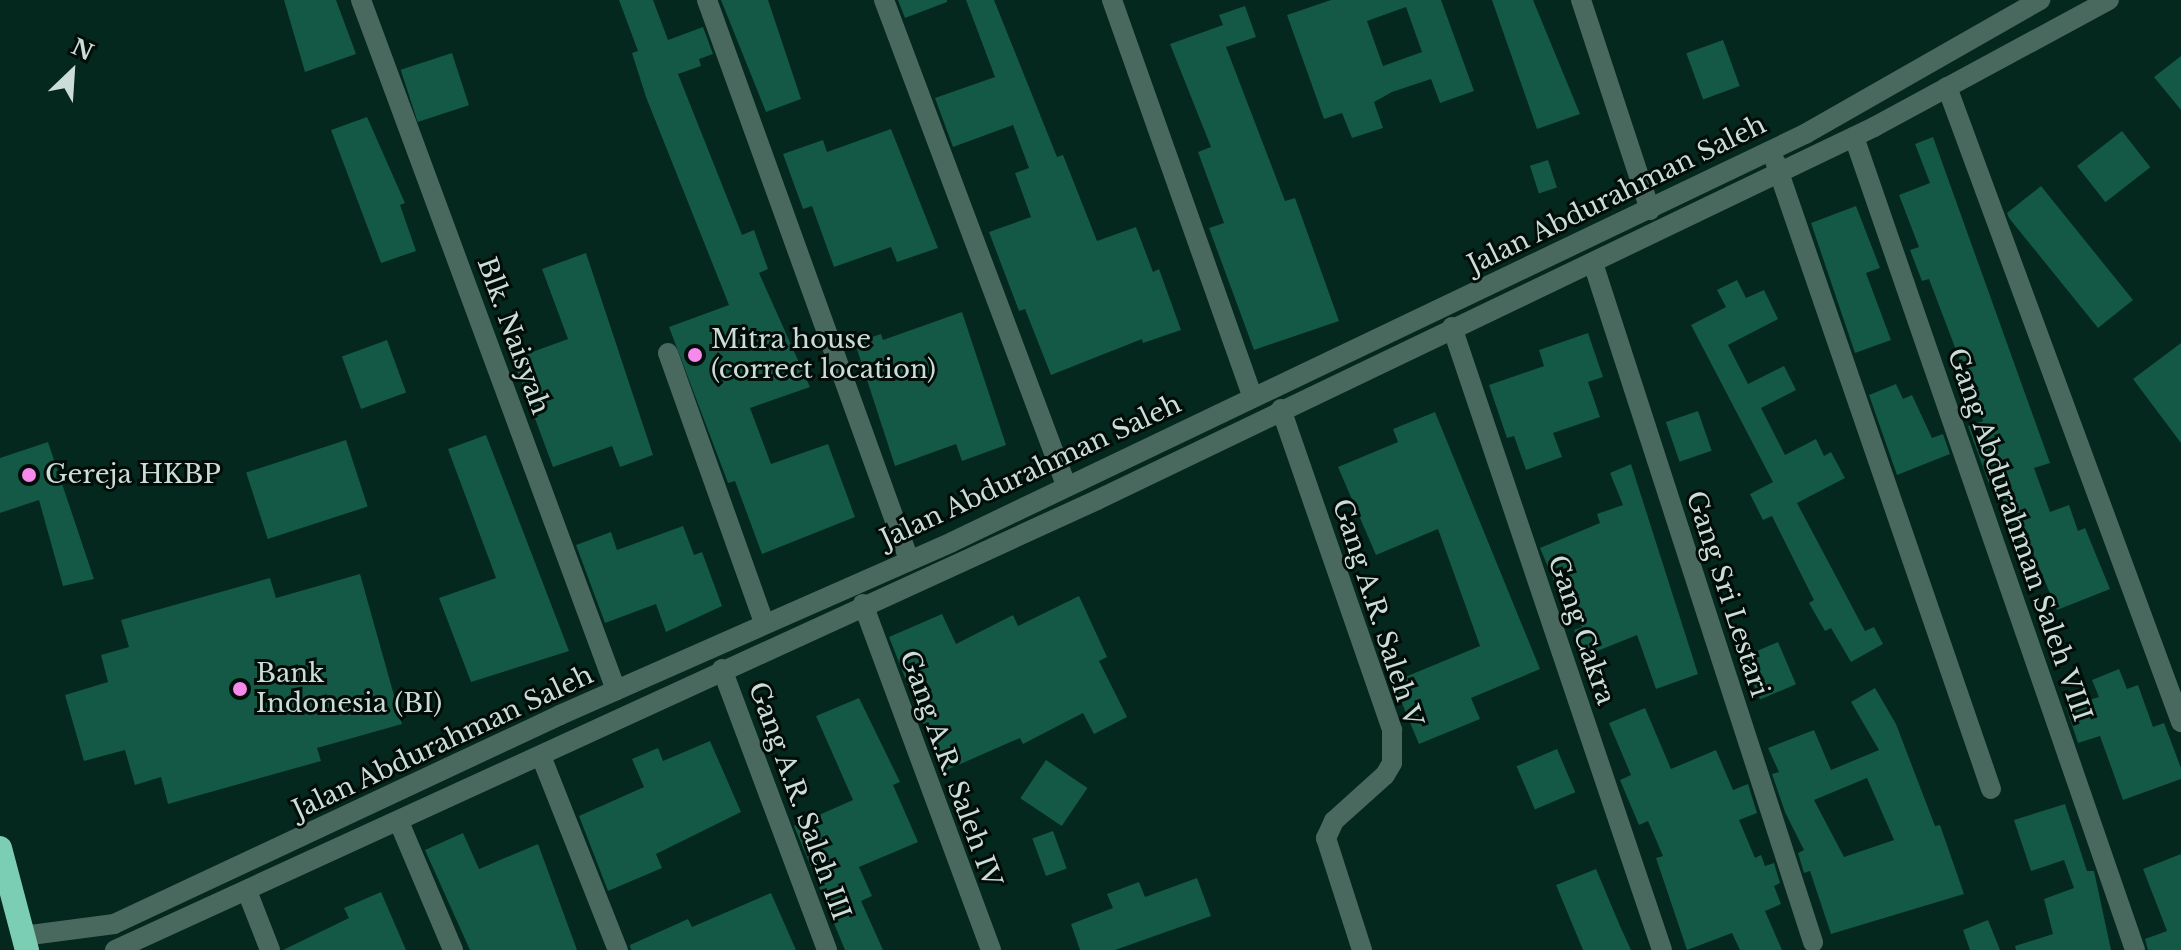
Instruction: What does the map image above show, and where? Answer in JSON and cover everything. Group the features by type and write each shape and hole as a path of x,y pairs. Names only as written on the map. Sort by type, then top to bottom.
{"highway":[{"path":"0,848 25,943"}],"street":[{"name":"Blk. Naisyah","path":"361,0 616,690"},
{"path":"707,0 909,560"},
{"path":"884,0 1066,485"},
{"path":"1112,0 1252,395"},
{"path":"1581,0 1650,210"},
{"name":"Jalan Abdurahman Saleh","path":"115,950 399,822 863,604 1066,485 1650,210 1770,150 2040,0"},
{"name":"Jalan Abdurahman Saleh","path":"25,943 114,924 764,622 909,560 956,551 1097,500 1452,327 1854,137 2109,0"},
{"path":"1947,87 2181,722"},
{"name":"Gang Abdurahman Saleh VIII","path":"1854,137 2135,950"},
{"path":"1770,150 1991,789"},
{"name":"Gang Sri Lestari","path":"1593,263 1813,942"},
{"name":"Gang Cakra","path":"1452,327 1662,950"},
{"path":"668,353 764,622"},
{"name":"Gang A.R. Saleh V","path":"1281,409 1392,730 1392,763 1385,775 1334,821 1326,838 1362,950"},
{"name":"Gang A.R. Saleh IV","path":"863,604 991,950"},
{"name":"Gang A.R. Saleh III","path":"722,669 827,950"},
{"path":"541,756 618,950"},
{"path":"399,822 453,950"},
{"path":"207,882 216,904"},
{"path":"247,891 270,950"}],"building":[{"path":"284,0 336,0 356,54 305,72"},
{"path":"619,0 653,0 668,40 703,27 713,54 699,59 701,66 678,74 742,235 754,230 768,269 759,273 810,387 750,408 771,464 828,444 855,517 762,554 735,481 728,483 669,327 729,305 646,97 632,53 638,51"},
{"path":"721,0 768,0 801,99 766,112"},
{"path":"898,0 947,0 947,2 905,18"},
{"path":"966,0 994,0 1057,157 1063,155 1097,241 1136,227 1153,272 1159,269 1181,330 1143,343 1142,339 1051,375 1025,309 1019,311 989,232 1031,217 1015,173 1029,168 1013,125 953,147 935,98 995,77"},
{"path":"1331,0 1441,0 1474,91 1440,103 1431,79 1392,92 1374,102 1383,128 1352,138 1342,113 1324,119 1287,15","holes":["1406,7 1422,52 1383,66 1367,21"]},
{"path":"1492,0 1533,0 1580,114 1537,129"},
{"path":"1245,6 1256,37 1226,47 1285,201 1295,198 1339,321 1254,350 1209,228 1224,223 1198,152 1211,147 1170,44 1223,25 1219,15"},
{"path":"1723,40 1740,86 1703,99 1686,53"},
{"path":"452,53 469,105 418,122 401,70"},
{"path":"2181,56 2181,110 2154,77"},
{"path":"367,117 405,203 400,205 416,251 381,263 331,130"},
{"path":"891,129 938,248 897,262 891,247 834,267 812,206 803,209 783,154 823,140 827,152"},
{"path":"2122,131 2150,167 2105,202 2077,166"},
{"path":"1933,137 2050,463 2034,468 2050,512 2069,505 2078,531 2085,528 2110,589 2057,610 2028,541 2018,544 1996,482 1989,484 1968,426 1983,421 1929,279 1922,281 1910,250 1919,247 1899,195 1930,183 1915,144"},
{"path":"1548,160 1557,188 1539,193 1530,166"},
{"path":"2041,186 2133,300 2098,328 2009,218 2007,213"},
{"path":"1856,206 1880,268 1866,273 1891,340 1855,353 1811,223"},
{"path":"586,253 653,455 620,467 612,446 553,467 513,359 568,339 542,269"},
{"path":"1737,280 1746,298 1764,290 1778,319 1728,345 1748,384 1784,366 1796,390 1761,408 1785,455 1816,439 1824,456 1831,452 1845,478 1797,503 1865,631 1874,627 1883,644 1851,662 1831,628 1825,631 1809,603 1814,600 1772,516 1763,520 1750,494 1773,482 1691,325 1726,307 1717,290"},
{"path":"962,312 1006,445 962,461 956,444 895,466 855,343 881,334 883,340"},
{"path":"1588,333 1603,377 1588,382 1600,417 1553,433 1562,457 1526,470 1514,436 1507,438 1489,385 1544,366 1539,350"},
{"path":"387,340 406,393 361,409 342,356"},
{"path":"2181,343 2181,443 2133,379"},
{"path":"1896,384 1903,399 1912,395 1932,438 1943,434 1950,454 1897,475 1869,395"},
{"path":"1698,411 1712,451 1680,462 1666,422"},
{"path":"1435,412 1540,669 1471,698 1480,719 1419,744 1393,682 1480,646 1438,529 1376,555 1338,467 1398,442 1393,429"},
{"path":"486,435 569,651 471,682 439,598 496,578 448,449"},
{"path":"346,440 368,507 268,539 246,472"},
{"path":"48,442 94,579 63,586 39,500 0,513 0,458"},
{"path":"1631,464 1698,674 1656,689 1637,635 1585,656 1574,630 1582,627 1565,587 1558,590 1540,548 1600,523 1597,514 1623,505 1610,473"},
{"path":"683,526 694,555 702,552 722,606 666,632 656,604 605,623 576,545 611,532 617,550"},
{"name":"Bank Indonesia (BI)","path":"360,574 402,724 317,748 321,761 168,804 161,777 135,785 125,750 84,761 65,695 108,682 101,655 129,647 121,620 270,578 276,598"},
{"path":"1079,596 1107,657 1099,661 1127,717 1094,734 1083,713 1023,744 1020,738 942,772 889,637 942,614 956,644 1013,615 1018,626"},
{"path":"1778,642 1796,684 1760,700 1742,657"},
{"path":"2119,669 2127,689 2138,685 2153,727 2164,723 2181,768 2181,779 2123,800 2100,736 2078,743 2066,707 2099,697 2092,680"},
{"path":"1875,688 1896,724 1935,826 1940,825 1964,894 1831,934 1810,871 1804,873 1798,853 1804,850 1785,812 1772,774 1779,772 1768,748 1814,730 1831,770 1879,750 1851,702","holes":["1867,778 1894,840 1844,857 1814,800"]},
{"path":"859,698 900,782 893,785 918,842 859,867 872,896 861,901 883,950 845,950 794,826 853,800 816,716"},
{"path":"1645,708 1671,769 1716,750 1733,790 1748,784 1757,813 1739,820 1755,858 1761,855 1765,866 1774,863 1780,883 1774,886 1781,904 1765,911 1782,950 1740,950 1732,933 1687,950 1656,858 1663,856 1648,821 1639,825 1620,780 1631,775 1609,723"},
{"path":"710,741 741,812 656,854 662,868 608,891 579,816 644,787 632,759 658,748 663,761"},
{"path":"1557,749 1575,792 1535,809 1516,766"},
{"path":"1046,760 1087,788 1062,826 1020,798"},
{"path":"2065,804 2087,871 2094,871 2111,950 2016,950 2015,946 2053,934 2044,899 2074,888 2064,860 2031,871 2014,820"},
{"path":"1053,831 1067,869 1046,876 1032,839"},
{"path":"463,833 479,869 538,844 577,950 470,950 425,850"},
{"path":"2181,854 2181,950 2148,950 2145,939 2167,931 2143,869"},
{"path":"1596,869 1631,950 1583,950 1556,885"},
{"path":"1197,878 1211,916 1115,950 1080,950 1071,924 1113,908 1107,894 1139,882 1145,897"},
{"path":"381,892 406,950 283,950 349,918 344,908"},
{"path":"771,893 796,950 631,950 630,945 688,919 692,927"},
{"path":"1988,920 2000,950 1970,950 1963,930"}],"place":[{"name":"Mitra house (correct location)","path":"695,355"},
{"name":"Gereja HKBP","path":"29,475"},
{"name":"Bank Indonesia (BI)","path":"240,689"}]}
